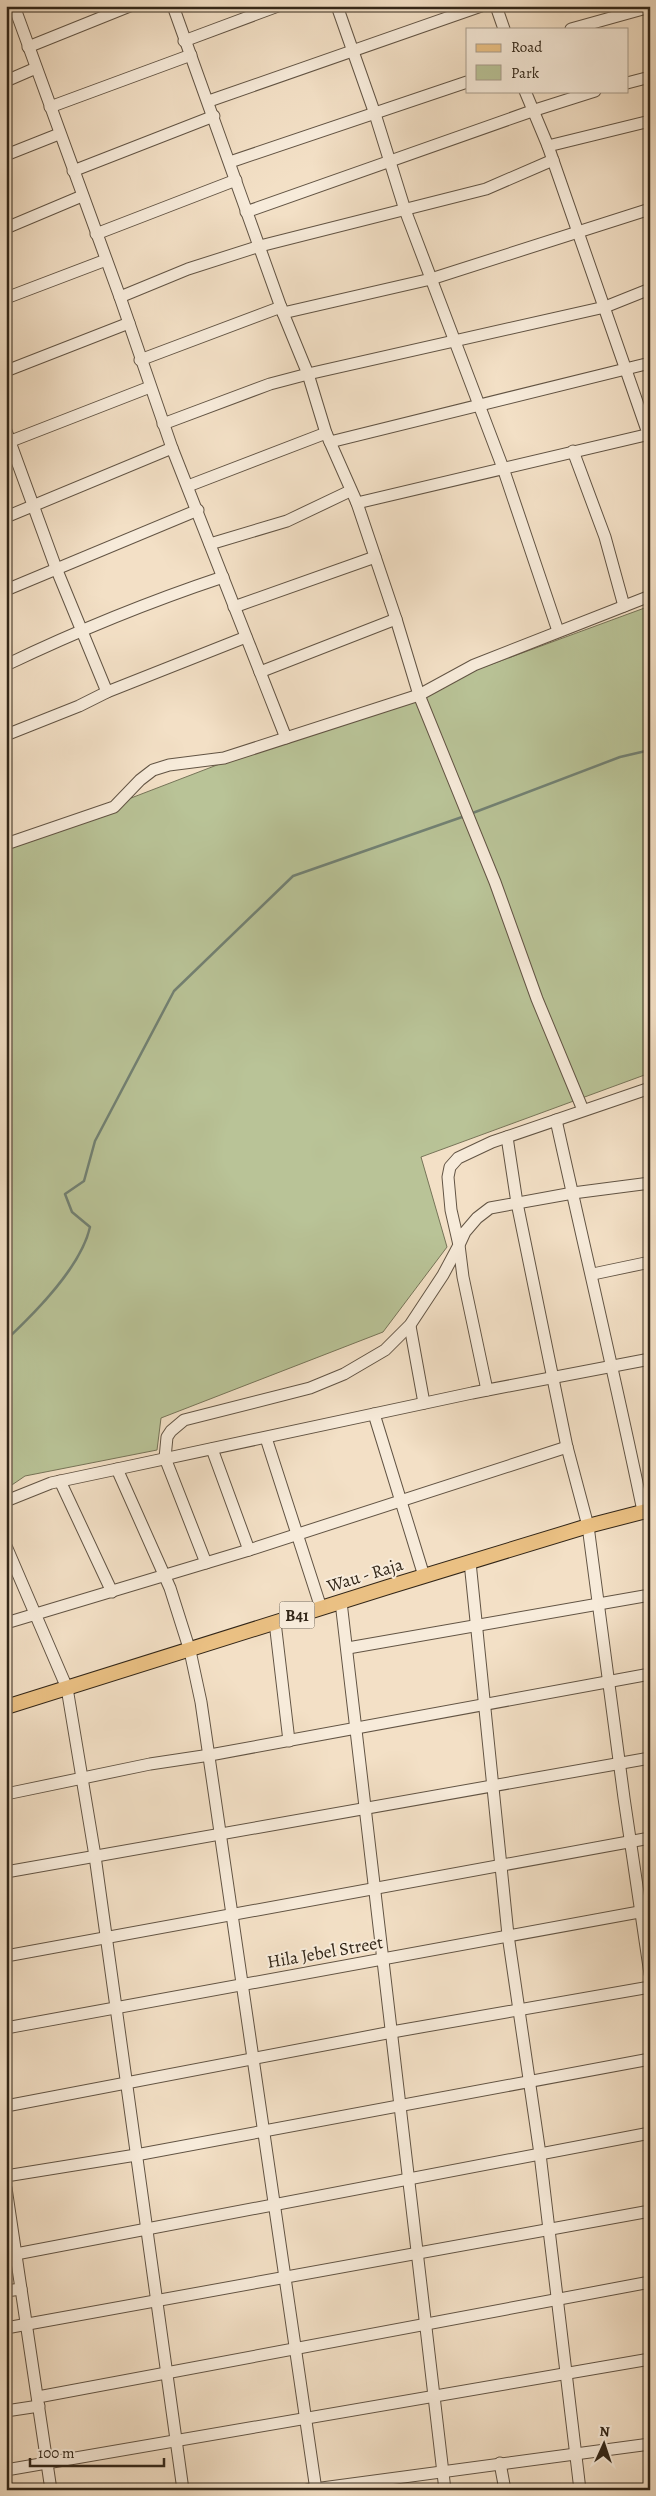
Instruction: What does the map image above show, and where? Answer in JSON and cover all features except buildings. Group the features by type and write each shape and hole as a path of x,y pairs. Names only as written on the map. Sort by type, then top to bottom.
{"main road":[{"name":"Wau - Raja","path":"6,1707 424,1576 646,1510"}],"street":[{"path":"28,47 130,6"},
{"path":"173,6 184,41 209,101 246,212 308,374 328,438 350,491 357,503 419,695 465,806 537,999 583,1110"},
{"path":"184,41 278,6"},
{"path":"336,6 375,114 405,210 478,405 504,468 558,631"},
{"path":"209,101 481,6"},
{"path":"496,6 504,28"},
{"path":"575,28 650,7"},
{"path":"11,8 36,68 120,297 140,360 172,448 198,510 286,738"},
{"path":"50,107 191,55"},
{"path":"6,81 36,68"},
{"path":"628,83 650,77"},
{"path":"230,162 466,82"},
{"path":"357,503 572,451 649,435 548,146 525,92"},
{"path":"246,212 532,111 592,92"},
{"path":"73,171 214,116"},
{"path":"548,146 650,121"},
{"path":"6,155 59,134"},
{"path":"120,297 188,269 260,246 486,189 553,160"},
{"path":"96,234 236,180"},
{"path":"6,228 82,196"},
{"path":"140,360 282,310 431,280 650,209"},
{"path":"6,298 106,260"},
{"path":"163,424 270,384 605,307 650,289"},
{"path":"6,371 129,323"},
{"path":"188,486 328,438 478,405 650,363"},
{"path":"107,692 83,629 56,568 8,438 150,387"},
{"path":"6,517 172,448"},
{"path":"572,451 605,537 624,606"},
{"path":"210,544 287,520 350,491"},
{"path":"6,590 198,510"},
{"path":"234,607 375,557"},
{"path":"6,665 83,629 158,598 223,577"},
{"path":"6,844 114,807 140,780 153,770 170,765 224,758 419,695 474,666 650,596"},
{"path":"260,672 396,619"},
{"path":"6,735 79,706 107,692 246,638"},
{"path":"487,1390 451,1210 448,1177 450,1167 458,1158 470,1151 650,1088"},
{"path":"556,1120 593,1274 610,1367 646,1510"},
{"path":"507,1137 517,1203 567,1447 588,1526 630,1842 645,1910 650,1974"},
{"path":"206,1563 165,1458 167,1437 184,1420 319,1385 344,1374 386,1350 410,1326 443,1274 465,1232 477,1218 490,1208 573,1193 650,1183"},
{"path":"593,1274 650,1262"},
{"path":"410,1326 424,1403"},
{"path":"6,1501 20,1494 60,1481 117,1468 487,1390 650,1359"},
{"path":"374,1414 424,1576"},
{"path":"266,1438 321,1608"},
{"path":"6,1622 249,1550 567,1447"},
{"path":"212,1449 249,1550"},
{"path":"117,1468 165,1576 190,1650 210,1755 222,1834 275,2204 313,2489 383,2485 443,2471 500,2462 650,2444"},
{"path":"60,1481 112,1592"},
{"path":"6,1546 67,1688 95,1856 183,2490"},
{"path":"470,1562 508,1935 540,2154 580,2490"},
{"path":"348,1648 650,1595"},
{"path":"341,1602 348,1648 445,2490"},
{"path":"275,1622 289,1741"},
{"path":"6,1794 82,1777 289,1741 650,1674"},
{"path":"6,1872 650,1758"},
{"path":"6,1956 376,1890 650,1838"},
{"name":"Hila Jebel Street","path":"6,2028 645,1910"},
{"path":"6,2106 254,2060 392,2032 650,1987"},
{"path":"6,2176 136,2155 650,2059"},
{"path":"16,2254 650,2133"},
{"path":"6,2188 10,2236 16,2254 22,2289 51,2490"},
{"path":"6,2328 650,2211"},
{"path":"6,2411 38,2401 166,2372 650,2282"},
{"path":"6,2291 22,2289"},
{"path":"6,2470 650,2359"},
{"path":"500,2462 505,2490"}],"green space":[{"path":"650,606 650,1073 421,1157 447,1247 383,1332 161,1418 157,1450 25,1476 6,1489 6,846 217,765"}],"waterway":[{"path":"470,814 620,757 650,750"},
{"path":"6,1340 56,1288 77,1258 85,1242 90,1227 72,1212 65,1194 84,1181 95,1141 174,991 293,876 465,816"}]}
